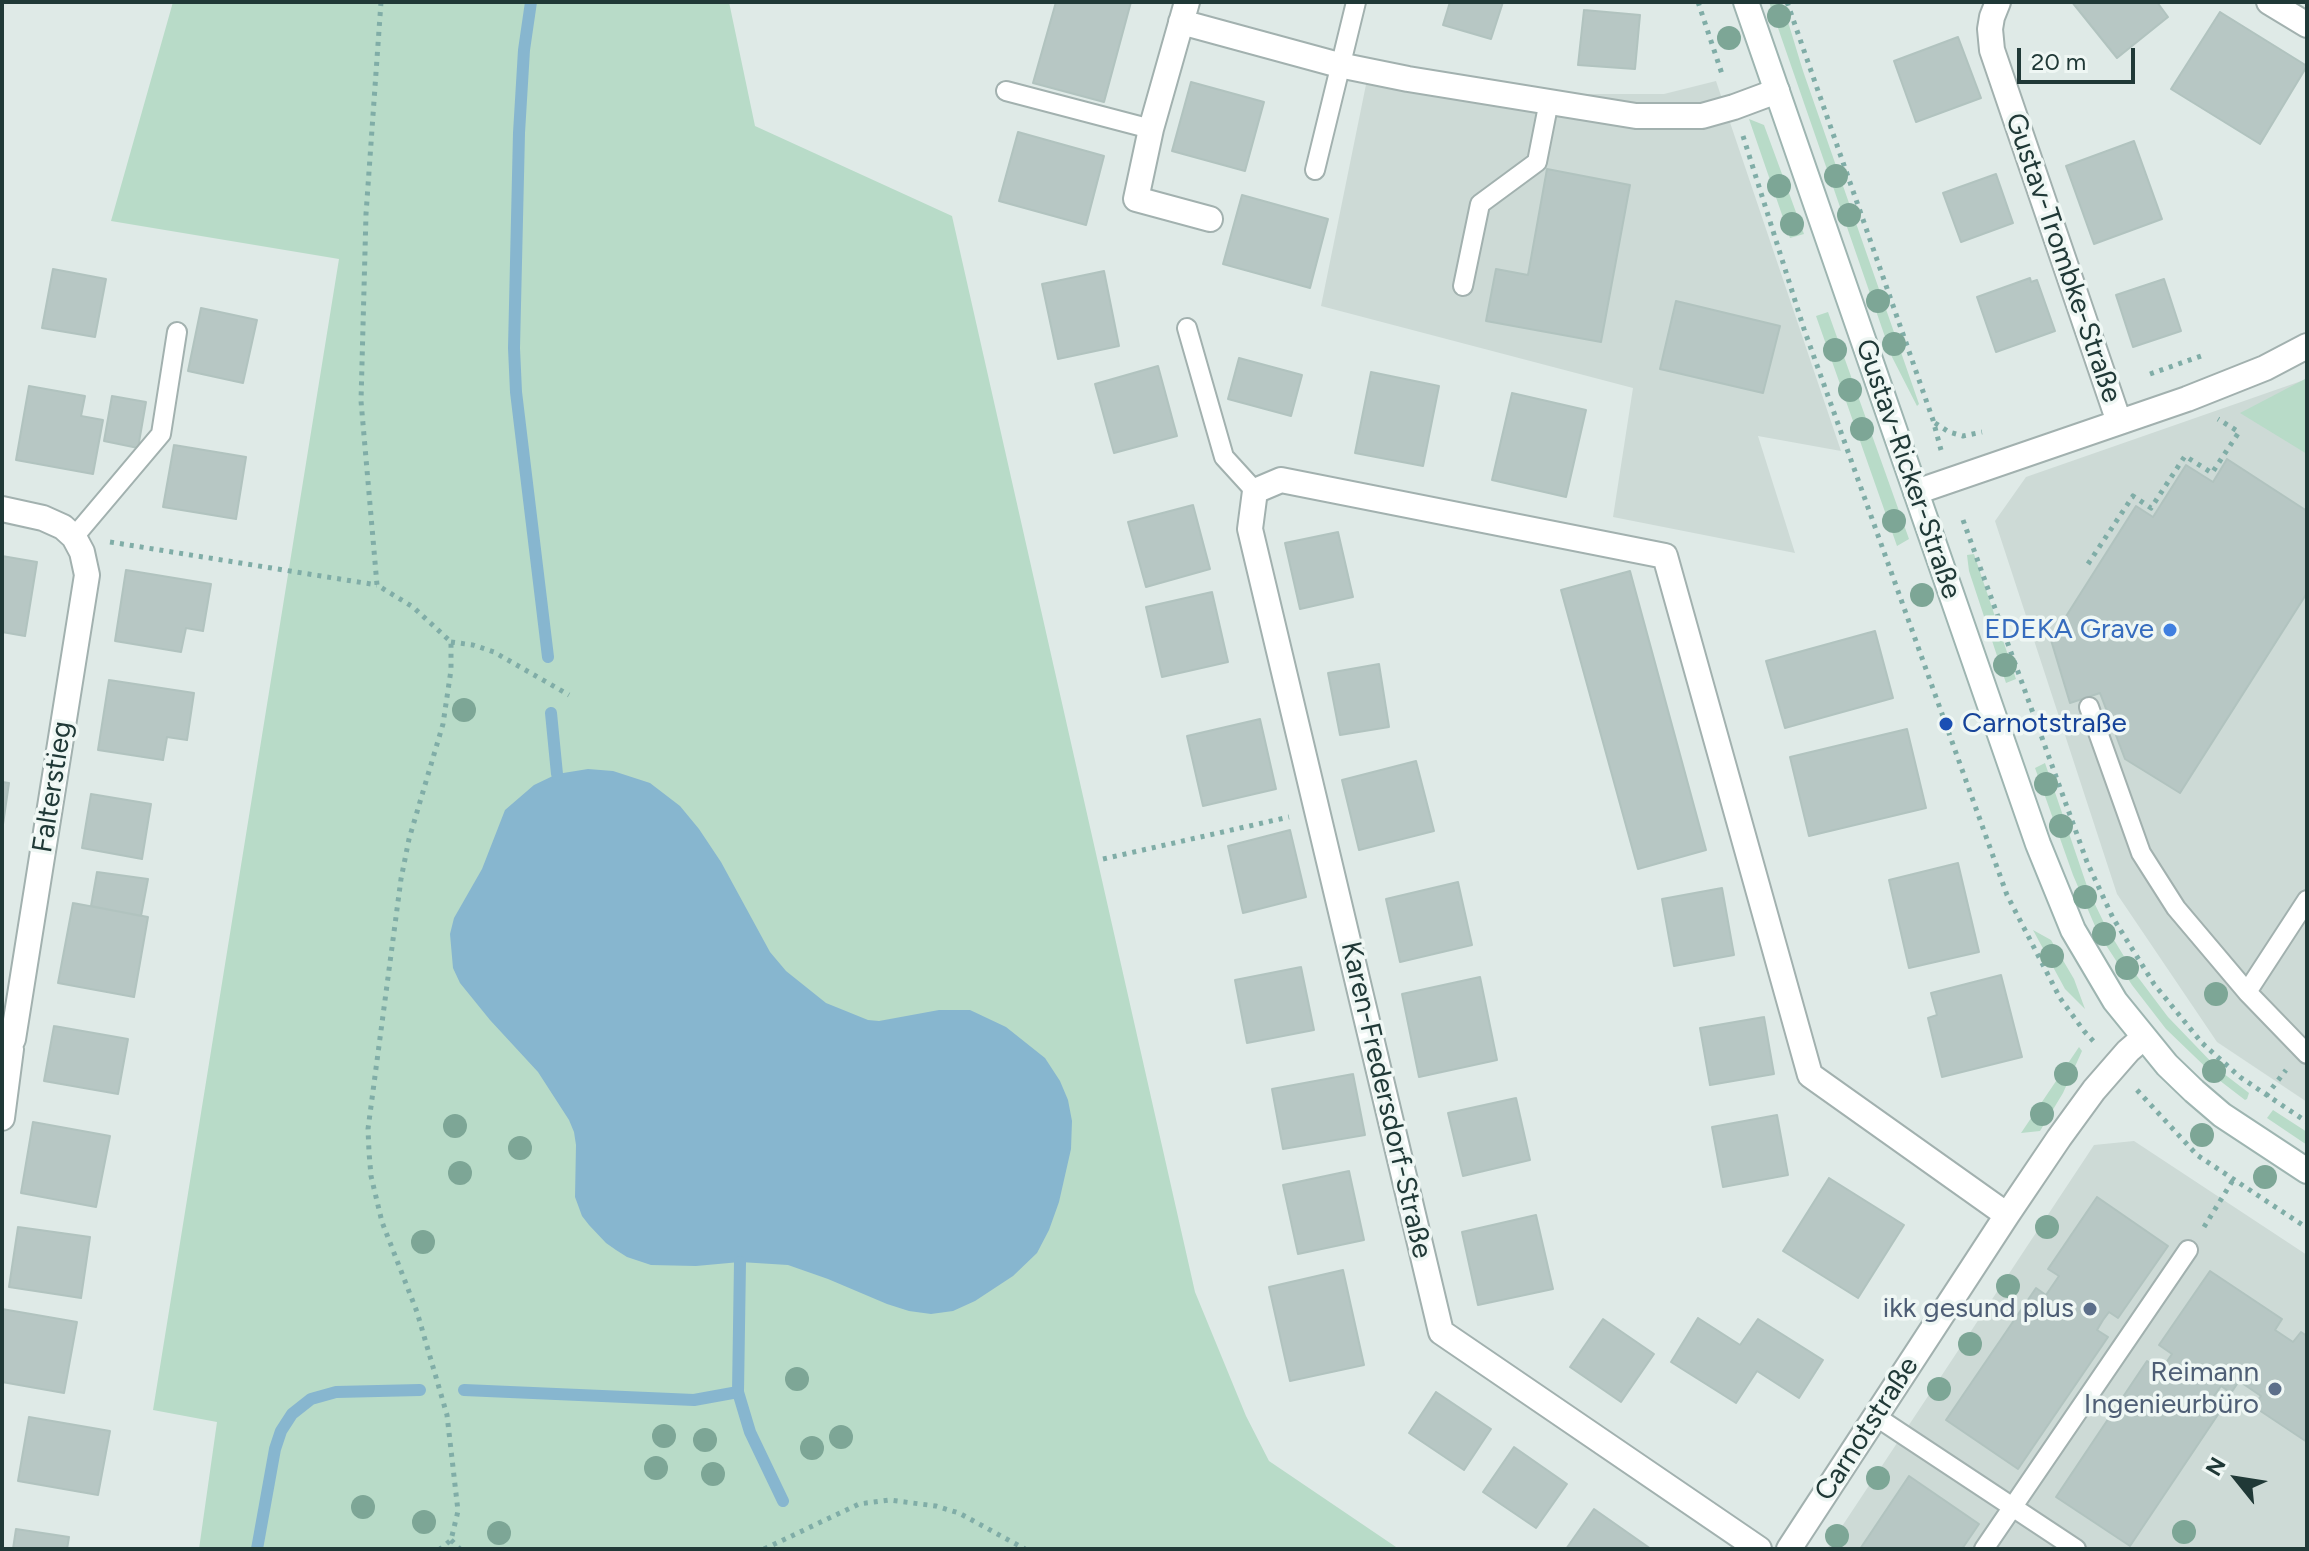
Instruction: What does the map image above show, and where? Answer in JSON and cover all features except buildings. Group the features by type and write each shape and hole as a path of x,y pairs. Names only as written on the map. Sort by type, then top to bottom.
{"street":[{"name":"Gustav-Ricker-Straße","path":"1746,2 2056,890 2073,930 2096,972 2143,1038 2167,1065 2222,1115 2307,1171"},
{"name":"Gustav-Trombke-Straße","path":"1998,2 1992,17 1992,50 2119,422"},
{"path":"2269,2 2307,25"},
{"path":"1210,219 1136,199 1151,129 1184,12 1339,65 1636,116 1702,116 1777,91"},
{"path":"1916,492 2187,399 2265,368 2307,346"},
{"path":"1255,491 1281,480 1665,556 1810,1075 2007,1215"},
{"name":"Karen-Fredersdorf-Straße","path":"1255,491 1250,529 1441,1332 1759,1549"},
{"path":"2,509 48,519 74,537"},
{"name":"Falterstieg","path":"2,1118 87,581 84,557 74,537"},
{"name":"Carnotstraße","path":"1789,1549 2007,1215 2094,1090 2143,1038"},
{"name":"Falterstieg","path":"2,1063 13,1039"}],"lane":[{"path":"1315,170 1356,2"},
{"path":"1006,91 1151,129"},
{"path":"1463,286 1480,204 1537,162 1549,101"},
{"path":"1187,328 1224,457 1255,491"},
{"path":"74,537 161,434 177,332"},
{"path":"2089,707 2141,853 2176,908 2247,992 2307,1054"},
{"path":"2247,992 2307,900"},
{"path":"1984,1549 2188,1250"},
{"path":"1875,1416 2076,1549"}],"path":[{"path":"377,585 361,416 366,230 381,2"},
{"path":"1698,2 1804,329 2007,895 2054,987 2089,1036"},
{"path":"1787,2 1933,420 1949,482 2087,862 2113,918 2154,984 2202,1043 2240,1077 2307,1122"},
{"path":"2088,564 2133,496 2151,508 2185,456 2212,473 2239,432 2187,399"},
{"path":"74,537 377,585 413,607 451,642 494,652 569,695"},
{"path":"440,1549 451,1540 458,1511 447,1415 417,1312 375,1199 368,1129 401,879 409,839 446,711 451,642"},
{"path":"1103,859 1317,811"},
{"path":"2159,1115 2197,1155 2307,1228"},
{"path":"2188,1250 2233,1180"},
{"path":"764,1549 859,1504 889,1500 936,1506 959,1513 1025,1549"},
{"path":"451,1540 460,1549"}],"shaded area":[{"path":"1371,60 1581,94 1664,94 1716,81 1841,451 1758,436 1795,553 1613,517 1633,388 1321,306"},
{"path":"2307,379 2307,1102 2217,1042 2117,894 1995,521 2026,477"},
{"path":"2134,1141 2307,1255 2307,1549 1827,1549 2094,1145"}],"green space":[{"path":"173,2 729,2 755,126 952,216 1195,1292 1246,1416 1269,1461 1399,1549 199,1549 217,1422 153,1410 339,259 111,221"},
{"path":"1769,2 1782,2 1919,404 1917,406 1892,357"},
{"path":"1749,119 1764,125 1804,234 1790,238"},
{"path":"1828,312 1909,539 1897,546 1816,316"},
{"path":"2307,378 2307,454 2240,413"},
{"path":"1974,554 2016,679 2006,683 1969,571 1967,555"},
{"path":"2045,763 2089,892 2105,925 2131,968 2168,1017 2219,1070 2249,1093 2247,1099 2219,1080 2166,1029 2098,933 2073,875 2035,768"},
{"path":"2033,930 2051,940 2074,979 2085,1009 2065,989"},
{"path":"2079,1047 2082,1051 2063,1093 2040,1131 2021,1133"},
{"path":"2273,1110 2307,1132 2307,1145 2267,1118"}],"water":[{"path":"588,769 613,771 650,783 680,806 721,862 770,952 786,971 826,1003 868,1020 879,1021 939,1010 970,1010 1006,1027 1045,1058 1068,1100 1072,1121 1071,1149 1049,1230 1037,1253 1013,1276 975,1301 953,1311 931,1314 887,1304 788,1265 740,1262 696,1266 651,1265 616,1250 589,1225 575,1197 576,1145 569,1120 538,1072 460,983 453,968 450,934 454,918 482,869 505,810 534,785 557,774"}],"waterway":[{"path":"531,2 524,50 519,133 514,348 516,392 548,657"},
{"path":"551,713 557,774"},
{"path":"740,1262 738,1392 750,1432 783,1501"},
{"path":"257,1549 275,1449 281,1431 292,1414 311,1399 336,1392 420,1390"},
{"path":"464,1390 694,1400 738,1392"}],"place":[{"name":"EDEKA Grave","path":"2170,630"},
{"name":"Carnotstraße","path":"1946,724"},
{"name":"ikk gesund plus","path":"2090,1309"},
{"name":"Reimann Ingenieurbüro","path":"2275,1389"}]}
